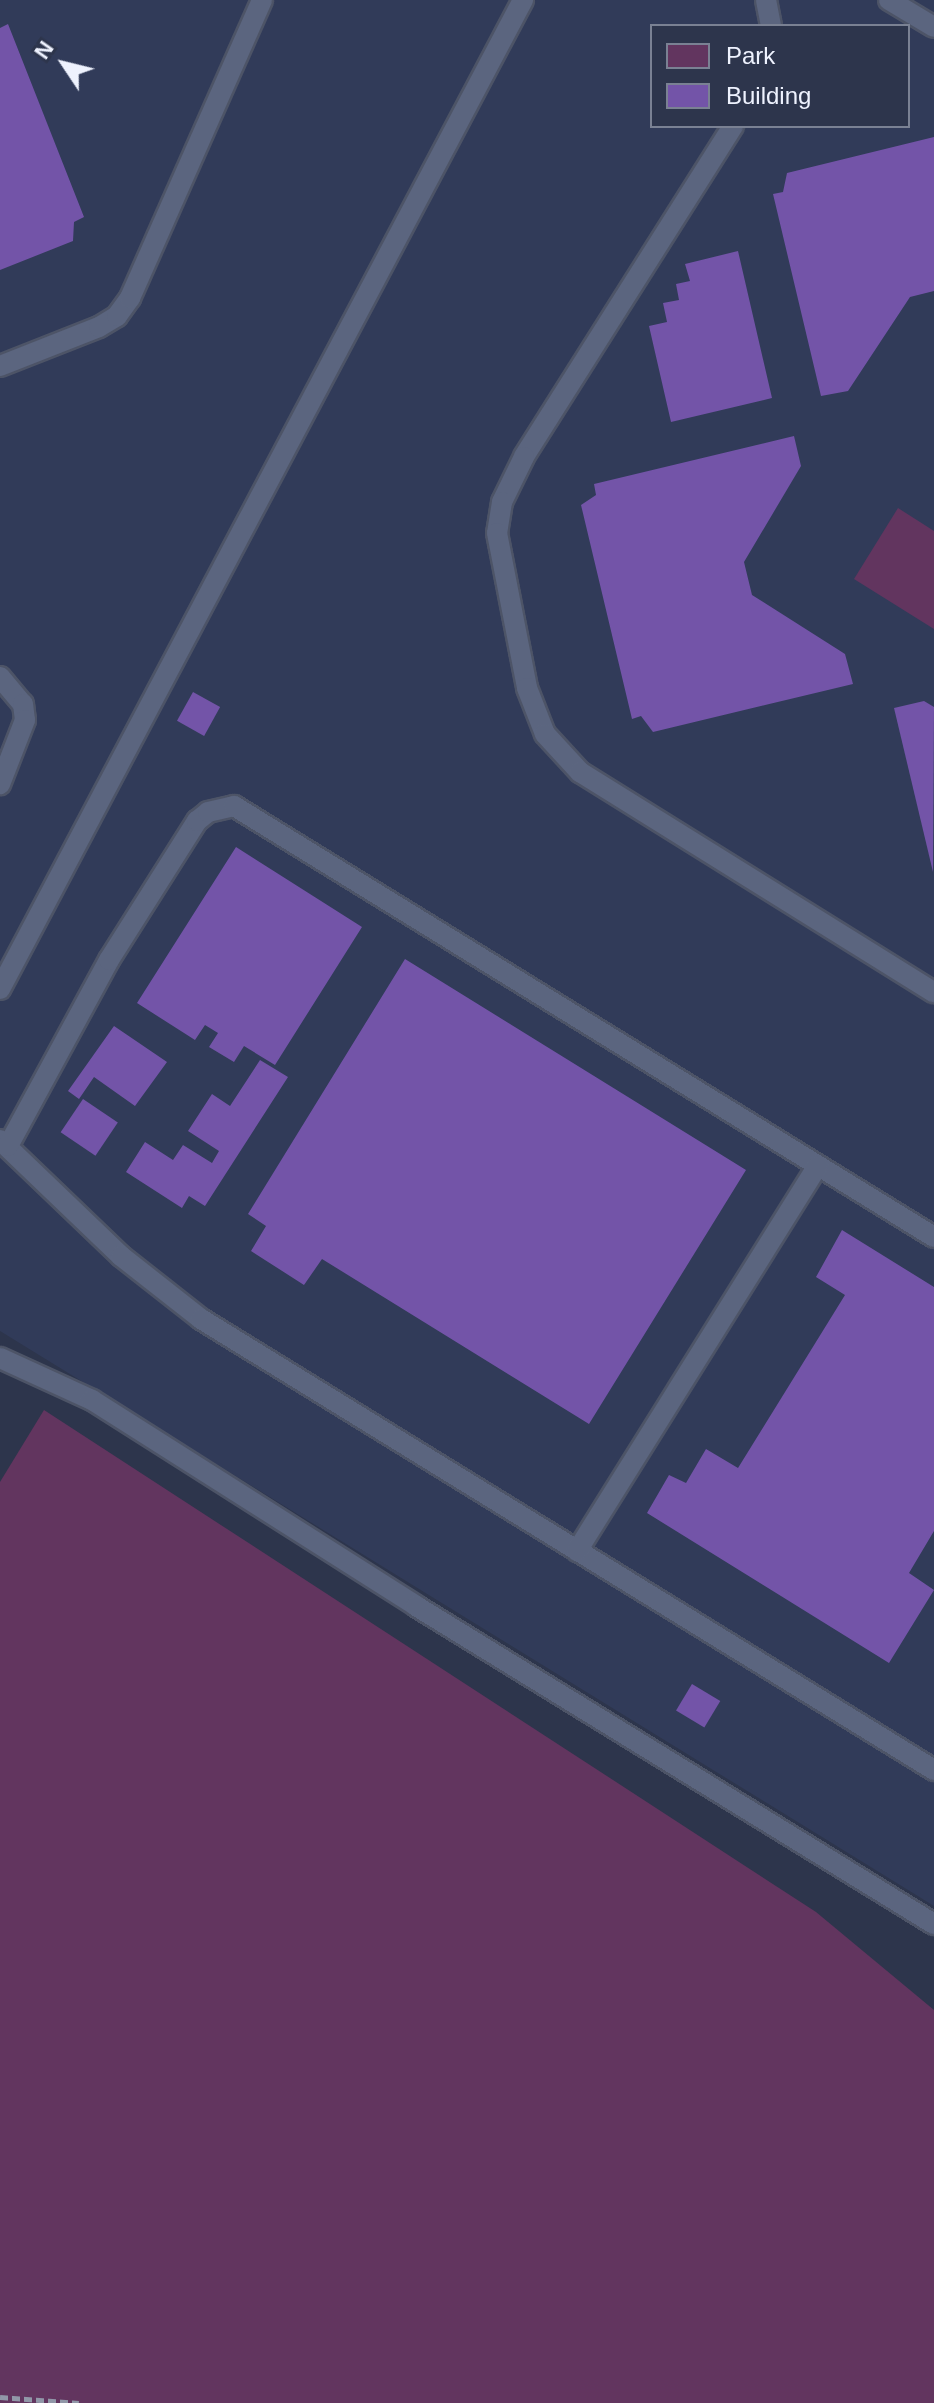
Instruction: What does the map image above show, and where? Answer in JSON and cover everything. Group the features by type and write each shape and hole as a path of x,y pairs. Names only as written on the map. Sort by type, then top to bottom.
{"lane":[{"path":"0,366 99,327 117,316 130,298 262,0"},
{"path":"0,989 523,0"},
{"path":"766,0 771,24"},
{"path":"889,0 934,27"},
{"path":"732,128 524,457 502,502 497,533 527,688 545,734 580,772 934,992"},
{"path":"0,677 23,704 25,720 0,784"},
{"path":"934,1237 234,806 208,812 197,821 109,960 4,1143 121,1256 201,1319 934,1770"},
{"path":"577,1551 818,1166"},
{"path":"0,1358 92,1400 416,1606 934,1924"}],"path":[{"path":"0,2397 79,2403"}],"shaded area":[{"path":"0,0 934,0 934,1906 0,1331"}],"green space":[{"path":"898,508 934,531 934,629 854,579"},
{"path":"44,1410 816,1912 934,2010 934,2403 0,2403 0,1482"}],"building":[{"path":"8,24 84,217 74,222 73,241 0,270 0,28"},
{"path":"934,137 934,291 910,297 848,391 821,396 773,194 783,192 787,173"},
{"path":"738,251 772,398 671,422 649,326 667,322 663,303 679,300 676,284 690,281 685,264"},
{"path":"794,436 801,466 744,562 752,595 845,654 853,684 653,732 641,716 632,719 581,505 596,495 594,484"},
{"path":"193,692 220,707 204,736 177,721"},
{"path":"924,701 934,707 933,872 894,708"},
{"path":"236,847 362,927 275,1065 244,1046 234,1062 209,1047 218,1033 205,1025 195,1040 137,1003"},
{"path":"405,959 746,1170 589,1424 322,1259 304,1285 251,1251 266,1226 248,1214"},
{"path":"114,1026 167,1062 135,1106 94,1077 79,1099 68,1091"},
{"path":"260,1060 288,1077 205,1206 189,1196 182,1208 126,1172 145,1142 173,1160 183,1145 212,1163 219,1151 188,1131 212,1094 230,1106"},
{"path":"83,1099 118,1122 95,1156 61,1132"},
{"path":"842,1230 934,1287 934,1531 909,1573 934,1590 889,1663 647,1513 669,1475 686,1483 706,1449 738,1468 845,1295 816,1277"},
{"path":"692,1684 720,1701 704,1728 676,1711"}]}
